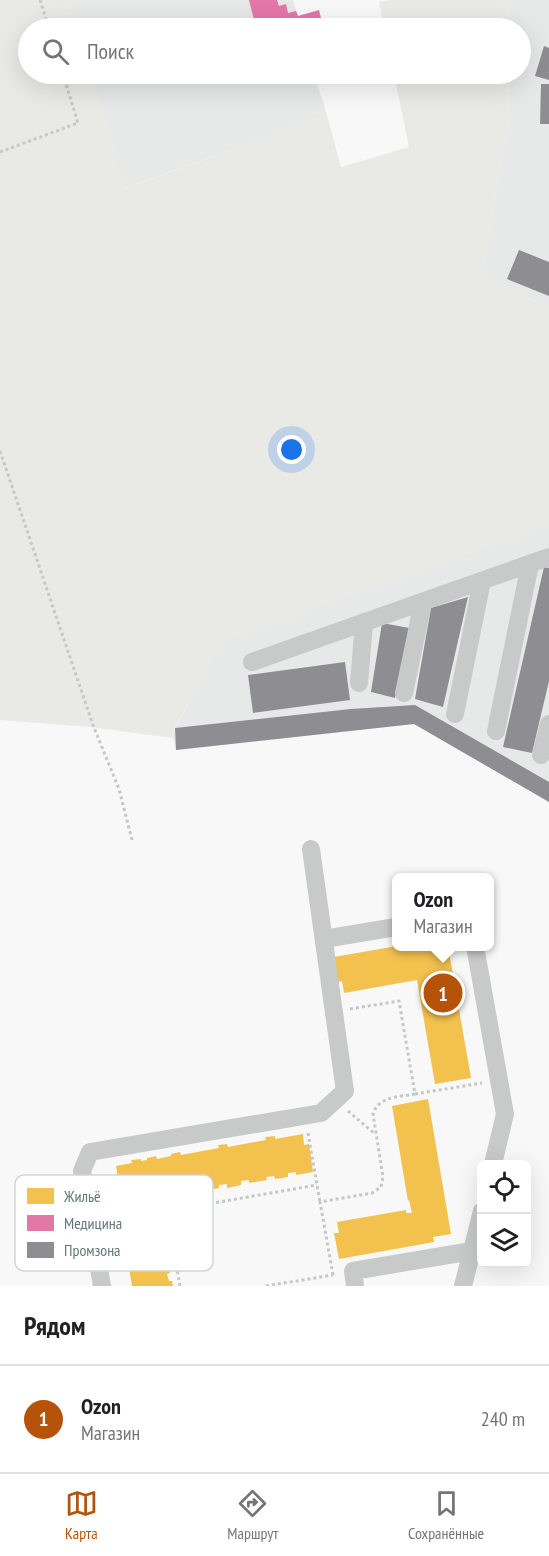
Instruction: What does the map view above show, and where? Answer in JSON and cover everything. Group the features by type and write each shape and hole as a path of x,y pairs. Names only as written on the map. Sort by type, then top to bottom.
{"lane":[{"path":"252,662 549,557"},
{"path":"496,731 530,564"},
{"path":"455,714 482,581"},
{"path":"404,693 423,602"},
{"path":"359,683 364,622"},
{"path":"541,755 549,724"},
{"path":"83,1175 82,1170 90,1152 321,1113 345,1091 311,849"},
{"path":"324,939 392,928"},
{"path":"477,951 505,1114 494,1160"},
{"path":"458,1285 472,1251 481,1214"},
{"path":"354,1279 472,1251"},
{"path":"99,1271 102,1286"}],"path":[{"path":"40,0 46,18"},
{"path":"0,152 78,123 66,84"},
{"path":"0,451 93,725 119,789 132,840"},
{"path":"334,1012 399,1001 416,1094"},
{"path":"320,1202 372,1193 381,1187 383,1178 373,1114 377,1105 387,1099 499,1080"},
{"path":"335,1100 376,1136"},
{"path":"306,1116 333,1275"},
{"path":"213,1203 317,1185"},
{"path":"178,1271 180,1286"},
{"path":"266,1286 333,1275 354,1279"}],"shaded area":[{"path":"0,0 69,0 75,18 18,18 18,84 94,84 126,188 327,115 341,167 409,147 396,84 509,84 510,111 481,276 549,308 549,524 225,641 175,727 173,738 90,727 0,720"},
{"path":"69,0 293,0 298,18 75,18"},
{"path":"389,0 507,0 508,18 382,18 379,2"},
{"path":"507,0 549,0 549,308 481,276 510,111 509,84 531,84 531,18 508,18"},
{"path":"94,84 317,84 327,115 125,188"},
{"path":"549,524 549,802 414,724 176,750 173,738 175,728 224,641"}],"building: Жильё":[{"path":"392,947 392,951 449,951 471,1078 435,1084 417,980 344,993 342,981 338,982 334,957"},
{"path":"428,1099 451,1234 433,1237 434,1242 339,1259 334,1233 339,1233 337,1222 406,1210 406,1213 412,1213 392,1106"},
{"path":"303,1134 304,1145 309,1144 313,1172 296,1175 296,1172 288,1173 288,1177 275,1179 274,1176 266,1177 267,1180 249,1183 249,1180 241,1181 241,1185 227,1188 227,1184 219,1185 219,1188 213,1189 213,1175 118,1175 116,1166 132,1163 131,1160 141,1159 141,1161 156,1156 157,1159 180,1152 181,1155 219,1148 218,1145 227,1144 228,1147 266,1140 265,1137 275,1136 275,1139"},
{"path":"130,1271 170,1271 167,1274 173,1286 132,1286"}],"building: Медицина":[{"path":"249,0 277,0 279,6 286,4 288,13 296,11 298,16 319,10 321,18 254,18"}],"building: Промзона":[{"path":"544,46 549,48 549,80 535,76"},
{"path":"541,84 549,84 549,124 540,124"},
{"path":"519,250 549,262 549,296 507,279"},
{"path":"544,567 549,568 549,681 532,753 503,747"},
{"path":"468,597 443,707 415,699 431,608"},
{"path":"382,623 409,628 395,698 371,692"},
{"path":"345,662 350,700 253,713 248,675"},
{"path":"415,705 549,782 549,802 414,724 176,750 175,728 351,709"}],"place":[{"name":"Ozon","path":"443,993"}]}
